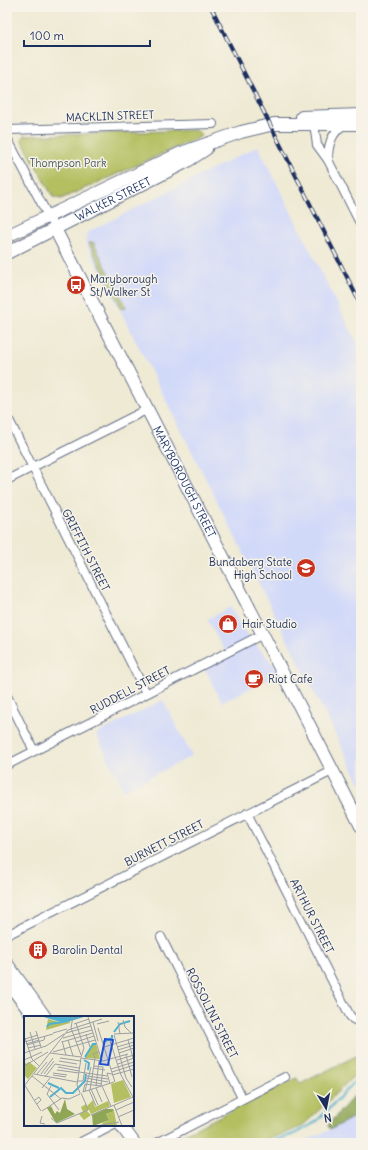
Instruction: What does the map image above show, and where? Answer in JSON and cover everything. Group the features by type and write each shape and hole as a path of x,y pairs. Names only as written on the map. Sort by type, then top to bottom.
{"main road":[{"name":"WALKER STREET","path":"317,120 361,115"},
{"name":"WALKER STREET","path":"7,236 48,215 181,153 240,132 274,124 285,119 361,124"},
{"name":"WALKER STREET","path":"7,253 186,162 217,141"},
{"name":"MARYBOROUGH STREET","path":"55,229 361,826"},
{"path":"7,964 44,1016"},
{"path":"7,981 33,1016"},
{"path":"122,1126 134,1143"}],"street":[{"path":"317,120 317,145 328,160 361,225"},
{"name":"MACKLIN STREET","path":"7,130 213,124"},
{"path":"328,160 328,147 332,137 339,128 345,124"},
{"name":"MARYBOROUGH STREET","path":"7,138 55,229"},
{"path":"7,480 148,409"},
{"name":"GRIFFITH STREET","path":"7,416 146,693"},
{"name":"RUDDELL STREET","path":"7,765 263,634"},
{"path":"7,696 34,751"},
{"name":"BURNETT STREET","path":"7,935 332,772"},
{"name":"ARTHUR STREET","path":"247,814 350,1016 361,1023"},
{"name":"ROSSOLINI STREET","path":"162,937 242,1098"},
{"path":"157,1143 285,1077"},
{"path":"79,1143 112,1126"}],"shaded area":[{"name":"Bundaberg State High School","path":"258,146 361,351 361,785 85,241 88,232"},
{"path":"231,607 243,630 281,673 222,702 203,666 226,654 207,619"},
{"path":"163,700 192,756 124,790 96,734"},
{"path":"361,1113 361,1143 299,1143 330,1130"}],"green space":[{"name":"Thompson Park","path":"195,130 202,134 200,137 61,199 53,197 21,139 24,136"},
{"path":"93,242 126,307 122,309 89,243"},
{"path":"361,1048 361,1069 301,1127 255,1143 166,1143 297,1078 300,1084 358,1055"},
{"path":"361,1088 361,1113 330,1130 328,1125"}],"waterway":[{"path":"267,1143 294,1134 316,1122 361,1075"}],"railway":[{"path":"211,7 361,305"}],"place":[{"name":"Maryborough St/Walker St","path":"76,285"},
{"name":"Bundaberg State High School","path":"306,568"},
{"name":"Hair Studio","path":"228,624"},
{"name":"Riot Cafe","path":"254,679"},
{"name":"Barolin Dental","path":"38,950"}]}
